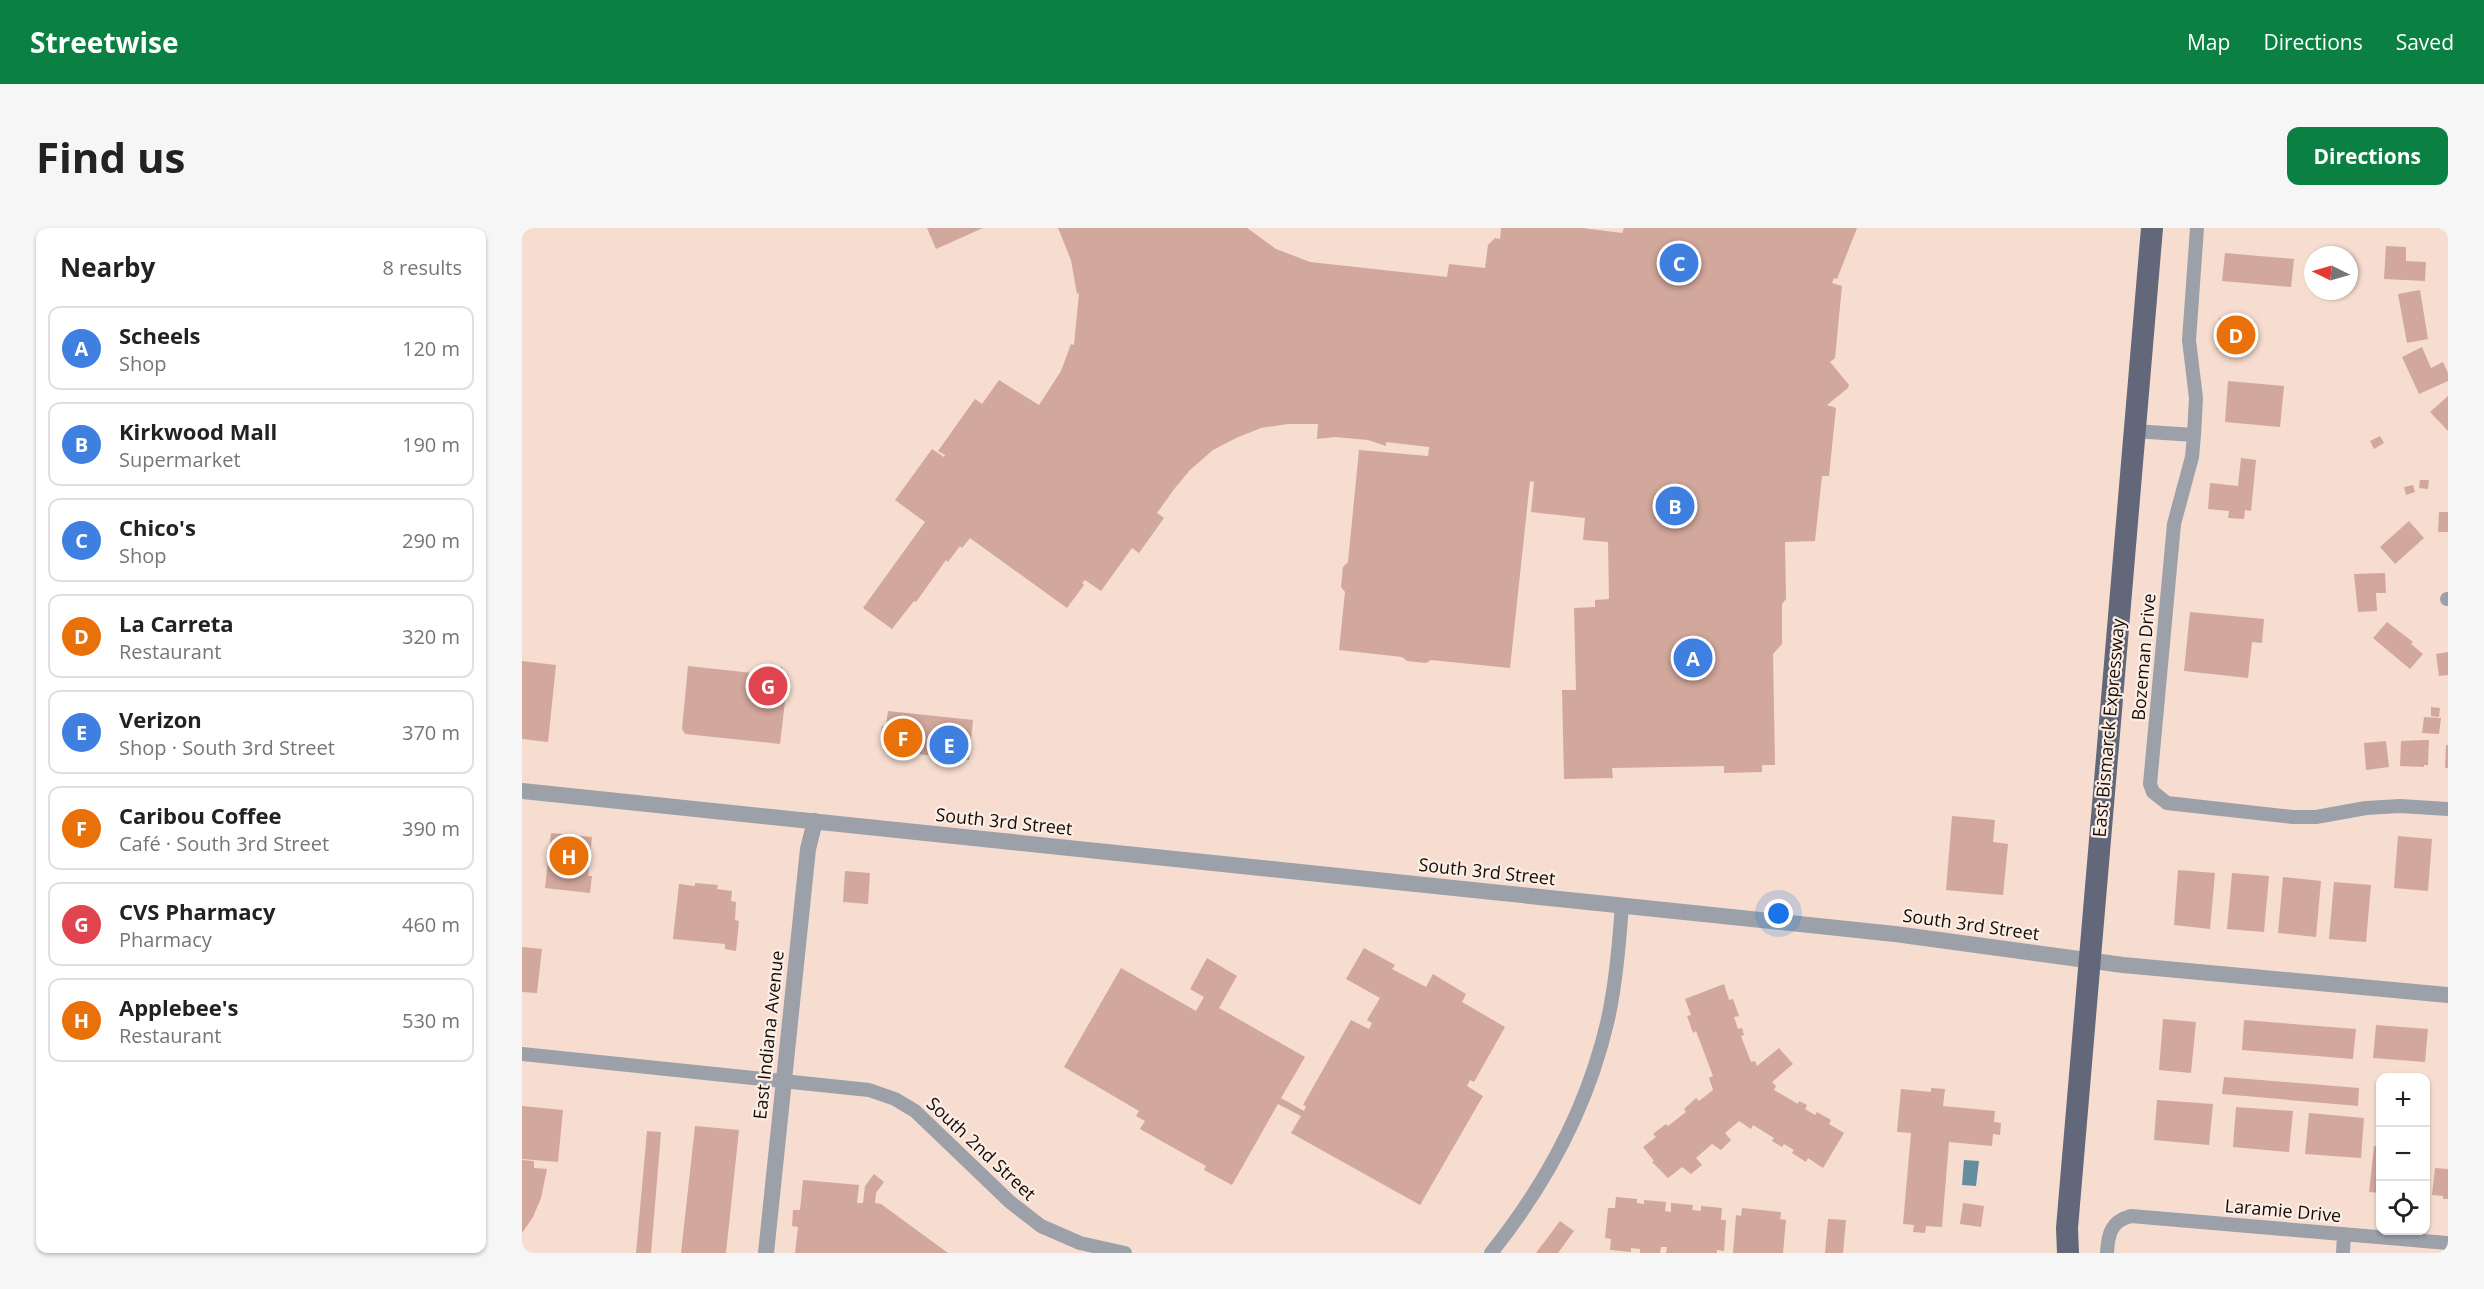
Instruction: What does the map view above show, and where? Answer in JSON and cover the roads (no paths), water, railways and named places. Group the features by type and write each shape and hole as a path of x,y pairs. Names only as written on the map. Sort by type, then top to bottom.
{"main road":[{"name":"East Bismarck Expressway","path":"2068,1253 2067,1228 2152,228"},
{"name":"East Bismarck Expressway","path":"2060,1253 2067,1228"}],"street":[{"name":"Bozeman Drive","path":"2197,228 2189,340 2196,398 2194,435 2192,457 2174,524 2150,784 2153,792 2167,803 2293,817 2316,817 2366,808 2400,806 2448,808"},
{"path":"2134,431 2194,435"},
{"name":"South 3rd Street","path":"522,791 1895,934 2204,973 2448,995"},
{"name":"East Indiana Avenue","path":"766,1253 808,849 815,821"},
{"path":"1491,1253 1538,1190 1586,1094 1608,1017 1622,906"},
{"name":"South 2nd Street","path":"522,1054 784,1083 869,1090 895,1099 915,1112 1030,1219 1073,1240 1125,1253"},
{"name":"Laramie Drive","path":"2107,1253 2108,1237 2116,1223 2131,1216 2448,1243"},
{"path":"2343,1253 2344,1234"}],"water":[{"path":"1964,1160 1979,1161 1976,1186 1962,1185"}],"place":[{"name":"Chico's","path":"1679,263"},
{"name":"La Carreta","path":"2236,335"},
{"name":"Kirkwood Mall","path":"1675,506"},
{"name":"Scheels","path":"1693,658"},
{"name":"CVS Pharmacy","path":"768,686"},
{"name":"Caribou Coffee","path":"903,738"},
{"name":"Verizon","path":"949,745"},
{"name":"Applebee's","path":"569,856"}]}
